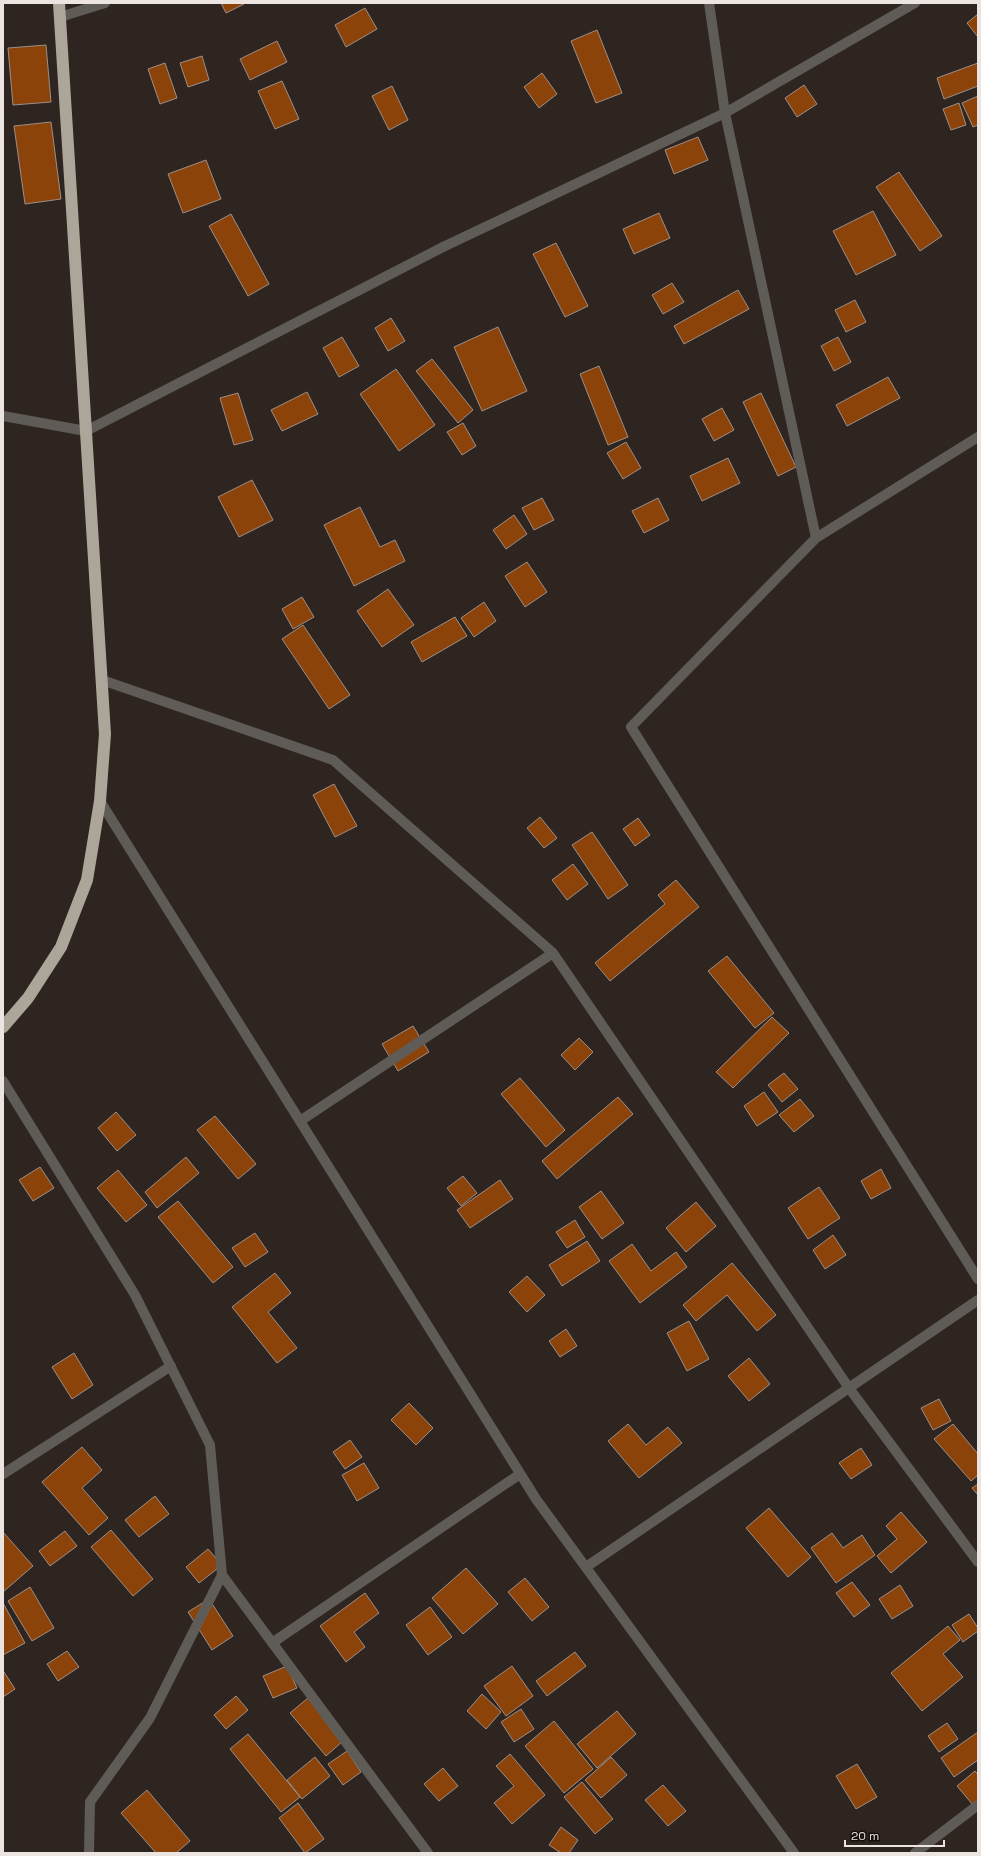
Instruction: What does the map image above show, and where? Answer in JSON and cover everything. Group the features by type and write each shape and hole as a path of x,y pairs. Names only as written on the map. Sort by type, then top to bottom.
{"highway":[{"path":"3,1027 28,998 61,947 87,880 100,801 105,734 59,3"}],"street":[{"path":"60,17 105,3"},
{"path":"709,3 725,113 816,538"},
{"path":"3,416 86,431 443,247 725,113 915,3"},
{"path":"978,436 816,538 631,727 978,1279"},
{"path":"102,680 333,760 553,953 848,1388 978,1562"},
{"path":"100,801 536,1499 794,1853"},
{"path":"300,1121 553,953"},
{"path":"3,1081 135,1295 210,1445 222,1575 426,1852"},
{"path":"586,1566 978,1300"},
{"path":"3,1474 171,1366"},
{"path":"272,1643 520,1474"},
{"path":"89,1853 90,1802 150,1718 222,1575"},
{"path":"915,1853 978,1806"}],"building":[{"path":"221,3 244,3 244,4 226,13"},
{"path":"365,8 377,29 346,47 335,25"},
{"path":"978,14 978,37 967,23"},
{"path":"597,30 622,93 596,103 571,41"},
{"path":"277,41 287,62 250,80 240,59"},
{"path":"46,45 51,102 13,105 8,48"},
{"path":"202,56 209,80 188,87 180,63"},
{"path":"165,63 177,98 160,104 148,69"},
{"path":"978,63 978,86 944,99 937,78"},
{"path":"542,73 557,94 539,108 524,87"},
{"path":"282,81 299,119 275,129 258,91"},
{"path":"804,85 817,104 797,117 785,98"},
{"path":"392,86 408,120 389,130 372,96"},
{"path":"978,96 978,125 973,127 962,103"},
{"path":"959,103 966,125 951,130 943,109"},
{"path":"51,122 61,199 25,204 14,126"},
{"path":"698,137 708,160 674,174 665,150"},
{"path":"206,160 221,199 183,213 168,174"},
{"path":"899,172 942,236 920,251 876,187"},
{"path":"873,211 896,255 856,275 833,231"},
{"path":"659,213 670,238 634,254 623,229"},
{"path":"231,214 269,284 248,296 209,226"},
{"path":"556,243 588,306 565,317 533,254"},
{"path":"672,283 684,302 663,314 652,295"},
{"path":"738,290 749,309 684,344 674,326"},
{"path":"855,300 866,322 846,332 835,310"},
{"path":"391,318 405,341 388,351 375,328"},
{"path":"498,327 527,391 482,411 454,347"},
{"path":"342,337 359,366 339,377 323,348"},
{"path":"838,337 851,362 834,371 821,346"},
{"path":"432,359 473,410 458,423 416,371"},
{"path":"599,366 628,437 608,445 580,374"},
{"path":"396,369 435,425 399,451 360,394"},
{"path":"888,377 900,398 847,426 836,405"},
{"path":"307,392 318,414 282,431 271,410"},
{"path":"238,393 253,440 234,445 220,398"},
{"path":"761,393 796,467 778,476 743,402"},
{"path":"722,408 734,430 714,441 702,419"},
{"path":"463,423 476,446 462,455 447,432"},
{"path":"626,442 641,468 623,479 607,453"},
{"path":"728,458 740,483 702,501 690,476"},
{"path":"252,480 273,520 239,537 218,497"},
{"path":"542,498 554,520 534,530 522,508"},
{"path":"658,498 669,520 644,533 632,511"},
{"path":"360,507 380,547 395,540 405,561 354,586 324,525"},
{"path":"514,515 527,534 506,549 493,530"},
{"path":"527,562 547,592 525,607 505,576"},
{"path":"388,589 414,625 382,647 357,611"},
{"path":"302,597 314,617 293,629 282,609"},
{"path":"484,602 496,621 474,637 461,618"},
{"path":"455,617 467,636 422,662 411,642"},
{"path":"303,625 350,695 329,709 282,639"},
{"path":"334,784 357,826 335,837 313,795"},
{"path":"540,817 557,838 544,848 527,828"},
{"path":"638,818 650,835 635,846 623,829"},
{"path":"592,832 628,885 608,899 572,845"},
{"path":"573,864 588,884 567,900 552,880"},
{"path":"676,880 699,907 610,981 595,963 665,904 658,895"},
{"path":"727,956 774,1013 755,1028 708,971"},
{"path":"772,1017 789,1033 733,1088 716,1072"},
{"path":"413,1026 429,1052 398,1071 382,1044"},
{"path":"579,1038 593,1052 575,1070 561,1055"},
{"path":"784,1073 798,1089 782,1102 768,1085"},
{"path":"520,1078 565,1130 546,1147 501,1094"},
{"path":"764,1092 778,1112 757,1126 744,1106"},
{"path":"618,1097 633,1114 557,1179 542,1161"},
{"path":"800,1099 814,1116 794,1132 779,1115"},
{"path":"116,1112 136,1135 117,1151 98,1128"},
{"path":"215,1116 256,1164 238,1179 197,1130"},
{"path":"186,1157 199,1173 157,1208 145,1192"},
{"path":"40,1167 54,1188 33,1201 19,1180"},
{"path":"881,1169 891,1188 871,1199 861,1181"},
{"path":"118,1170 147,1205 126,1222 97,1188"},
{"path":"463,1176 477,1193 461,1206 447,1188"},
{"path":"500,1180 513,1199 470,1228 457,1210"},
{"path":"819,1187 840,1218 808,1239 788,1208"},
{"path":"601,1191 624,1223 602,1239 579,1207"},
{"path":"178,1201 233,1267 213,1283 158,1217"},
{"path":"696,1202 716,1226 686,1252 666,1228"},
{"path":"575,1220 585,1237 567,1248 556,1232"},
{"path":"255,1233 268,1252 245,1267 232,1248"},
{"path":"833,1235 846,1255 825,1269 813,1250"},
{"path":"587,1241 600,1261 562,1286 549,1265"},
{"path":"632,1244 651,1271 676,1252 687,1267 640,1303 609,1261"},
{"path":"732,1263 776,1315 757,1331 727,1295 696,1321 683,1305"},
{"path":"275,1273 291,1293 268,1312 297,1348 277,1363 232,1307"},
{"path":"527,1276 545,1295 527,1312 509,1292"},
{"path":"689,1321 709,1359 687,1371 667,1333"},
{"path":"566,1329 577,1346 560,1357 549,1341"},
{"path":"74,1353 93,1385 72,1399 52,1367"},
{"path":"749,1358 770,1384 749,1401 728,1376"},
{"path":"939,1399 951,1421 933,1430 921,1408"},
{"path":"409,1403 433,1428 416,1445 391,1420"},
{"path":"628,1424 646,1445 668,1427 682,1443 639,1478 608,1441"},
{"path":"953,1424 978,1454 978,1475 971,1481 934,1439"},
{"path":"350,1440 362,1457 345,1469 333,1452"},
{"path":"82,1447 102,1470 82,1488 108,1518 89,1535 42,1482"},
{"path":"861,1448 872,1465 851,1479 839,1463"},
{"path":"364,1463 379,1488 357,1501 342,1475"},
{"path":"978,1484 978,1495 972,1488"},
{"path":"155,1496 169,1514 139,1537 125,1520"},
{"path":"769,1508 811,1557 788,1577 746,1528"},
{"path":"901,1512 927,1542 891,1573 877,1556 897,1539 886,1526"},
{"path":"111,1530 153,1579 133,1596 91,1547"},
{"path":"65,1531 77,1546 50,1566 39,1551"},
{"path":"3,1532 33,1566 3,1592"},
{"path":"832,1533 843,1548 862,1535 875,1555 836,1583 811,1548"},
{"path":"208,1549 222,1565 199,1583 186,1567"},
{"path":"466,1568 498,1604 463,1634 432,1598"},
{"path":"525,1578 549,1607 532,1621 508,1592"},
{"path":"852,1582 870,1605 854,1617 836,1593"},
{"path":"900,1585 913,1606 892,1619 879,1599"},
{"path":"30,1587 54,1628 32,1641 8,1601"},
{"path":"365,1593 379,1613 354,1632 365,1647 346,1662 320,1626"},
{"path":"209,1599 233,1636 212,1650 188,1612"},
{"path":"3,1603 25,1643 3,1655"},
{"path":"430,1607 452,1637 428,1655 406,1625"},
{"path":"969,1614 978,1628 978,1631 963,1642 952,1625"},
{"path":"948,1626 960,1640 943,1654 963,1677 922,1711 891,1673"},
{"path":"67,1651 79,1667 58,1681 47,1664"},
{"path":"575,1652 586,1666 547,1696 536,1681"},
{"path":"287,1666 297,1688 273,1698 263,1676"},
{"path":"512,1666 533,1696 506,1716 484,1686"},
{"path":"4,1672 15,1689 3,1697 3,1673"},
{"path":"482,1694 501,1712 486,1729 467,1711"},
{"path":"236,1696 248,1710 226,1729 214,1715"},
{"path":"308,1698 343,1741 326,1756 290,1713"},
{"path":"521,1709 534,1729 514,1742 501,1722"},
{"path":"617,1711 636,1734 597,1768 577,1744"},
{"path":"554,1721 593,1769 564,1793 525,1746"},
{"path":"947,1723 958,1739 939,1752 928,1736"},
{"path":"978,1732 978,1760 954,1777 941,1758"},
{"path":"248,1734 300,1797 281,1812 230,1749"},
{"path":"347,1751 361,1772 343,1785 328,1764"},
{"path":"510,1754 545,1795 512,1824 494,1803 514,1786 496,1766"},
{"path":"315,1757 330,1776 302,1799 287,1780"},
{"path":"611,1757 627,1775 601,1798 585,1780"},
{"path":"857,1764 877,1797 856,1809 836,1776"},
{"path":"443,1768 458,1786 439,1801 424,1784"},
{"path":"975,1771 978,1775 978,1811 957,1786"},
{"path":"582,1782 613,1819 595,1834 564,1797"},
{"path":"663,1785 686,1811 668,1826 645,1800"},
{"path":"147,1790 190,1841 176,1853 156,1853 121,1813"},
{"path":"298,1803 324,1839 305,1853 279,1818"},
{"path":"561,1827 578,1840 569,1853 561,1853 549,1845"}]}
